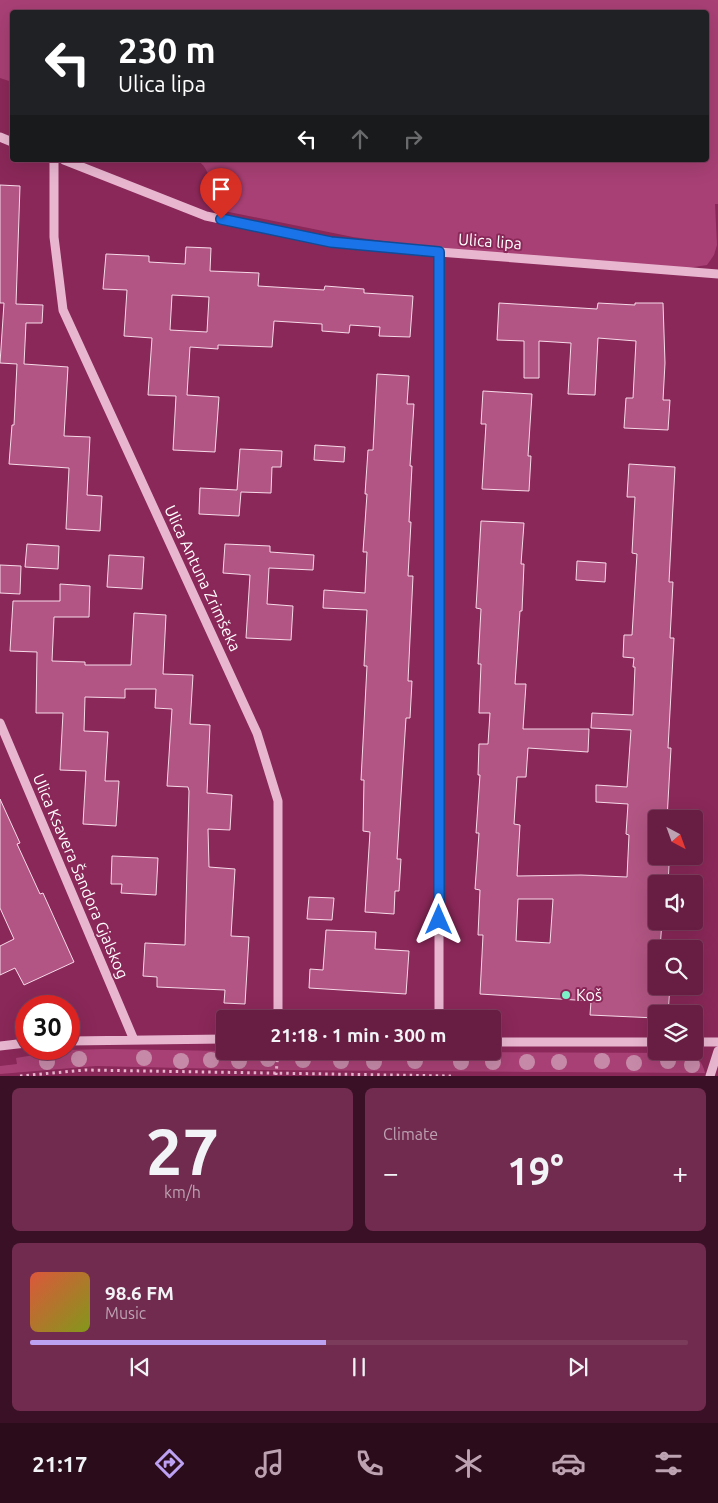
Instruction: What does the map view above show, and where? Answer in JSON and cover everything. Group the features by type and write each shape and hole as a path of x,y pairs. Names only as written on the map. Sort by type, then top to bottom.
{"street":[{"name":"Ulica Antuna Zrimšeka","path":"54,162 54,236 63,310 257,733 278,801 278,1010"},
{"name":"Ulica lipa","path":"69,162 206,216 331,242 718,274"},
{"path":"439,252 439,1010"},
{"name":"Ulica Ksavera Šandora Gjalskog","path":"0,723 134,1040"},
{"path":"80,1041 216,1039"},
{"path":"501,1042 648,1042"},
{"path":"703,1042 718,1042"},
{"path":"0,1046 15,1044"},
{"path":"710,1076 718,1051"}],"path":[{"path":"276,1075 277,1060"},
{"path":"20,1076 85,1070 276,1075 451,1076"}],"shaded area":[{"path":"0,0 718,0 718,204 715,204 717,245 714,255 707,265 688,268 458,250 353,237 209,207 210,187 208,175 206,169 200,162 709,162 709,10 10,10 10,81 0,78"},
{"path":"80,1050 216,1051 216,1060 501,1060 501,1052 648,1053 648,1060 698,1060 703,1066 705,1073 269,1070 96,1066 0,1074 0,1066 17,1064 16,1060 80,1060"}],"building":[{"path":"0,185 20,186 16,304 43,305 42,323 26,323 24,364 68,367 64,436 90,437 87,495 102,496 100,531 66,529 69,468 9,464 12,425 14,425 17,364 0,363 4,303 0,303"},
{"path":"186,247 211,248 210,271 259,273 258,286 324,290 325,286 364,289 364,293 413,296 410,337 379,336 380,327 350,325 349,333 322,331 322,324 274,321 272,347 218,345 218,349 190,347 187,395 219,397 215,452 173,450 176,396 148,395 152,338 124,336 127,290 103,289 106,254 149,256 149,262 185,264","holes":["172,295 209,297 207,332 170,330"]},
{"path":"499,303 597,309 598,303 635,305 635,303 663,303 665,363 663,400 670,400 668,430 624,428 626,398 633,398 636,341 598,338 595,395 568,394 571,343 539,341 539,378 524,378 524,341 497,340"},
{"path":"377,374 409,376 407,404 414,404 410,466 412,466 409,522 411,522 408,576 413,576 408,681 412,681 410,718 406,718 397,859 401,859 399,891 395,891 394,914 365,912 370,832 363,831 364,780 361,780 367,666 364,666 367,610 323,608 324,590 365,593 367,552 363,552 367,494 365,494 368,450 373,450"},
{"path":"483,391 532,394 528,456 531,456 529,491 482,489 486,424 481,424"},
{"path":"315,445 345,447 344,462 314,460"},
{"path":"240,449 282,451 281,467 272,467 271,493 241,492 239,516 199,514 200,488 237,490"},
{"path":"629,464 675,467 669,582 673,582 670,638 674,638 668,748 671,748 668,810 648,810 648,865 669,865 668,875 648,875 648,930 661,930 661,940 648,940 648,995 669,995 669,1005 648,1005 648,1018 590,1015 591,1001 480,994 483,935 478,935 480,890 475,889 479,833 476,833 480,775 478,775 479,744 488,744 490,713 479,713 481,664 478,664 481,609 476,608 481,521 524,523 521,564 524,564 522,611 520,611 515,684 526,684 523,729 589,729 588,752 528,748 526,777 517,777 514,824 520,825 517,876 581,875 627,877 629,835 626,834 628,804 596,802 596,785 627,787 631,730 591,728 592,713 633,715 634,658 623,657 624,635 632,635 637,554 632,553 635,497 627,497","holes":["518,899 553,899 550,943 516,941"]},
{"path":"27,544 59,546 58,569 25,567"},
{"path":"225,544 270,546 270,552 314,555 313,570 269,568 267,604 293,606 291,640 246,638 250,575 223,573"},
{"path":"109,555 144,557 142,589 107,587"},
{"path":"577,561 606,563 605,582 576,580"},
{"path":"0,565 21,566 20,594 0,593"},
{"path":"60,584 90,586 89,617 54,617 52,661 85,662 85,665 131,665 134,613 166,615 163,674 193,675 190,724 210,725 207,793 232,795 230,830 208,829 209,867 235,869 231,936 249,937 245,1004 224,1003 225,990 157,987 157,977 143,976 145,943 185,945 189,791 188,787 167,786 172,709 155,708 156,689 125,689 125,698 85,697 84,731 108,732 105,781 119,781 116,826 83,824 86,771 60,770 63,713 36,713 37,652 10,651 13,601 60,601"},
{"path":"0,799 20,843 17,844 40,894 43,893 74,962 24,985 15,968 0,975 0,946 14,939 0,908"},
{"path":"112,856 158,858 156,895 121,893 122,884 111,884"},
{"path":"309,897 334,898 332,920 307,919"},
{"path":"326,930 376,932 375,949 409,951 406,994 309,988 310,969 323,970"}],"place":[{"name":"Koš","path":"566,995"}],"route":[{"path":"221,219 331,242 439,252 439,920"}]}
